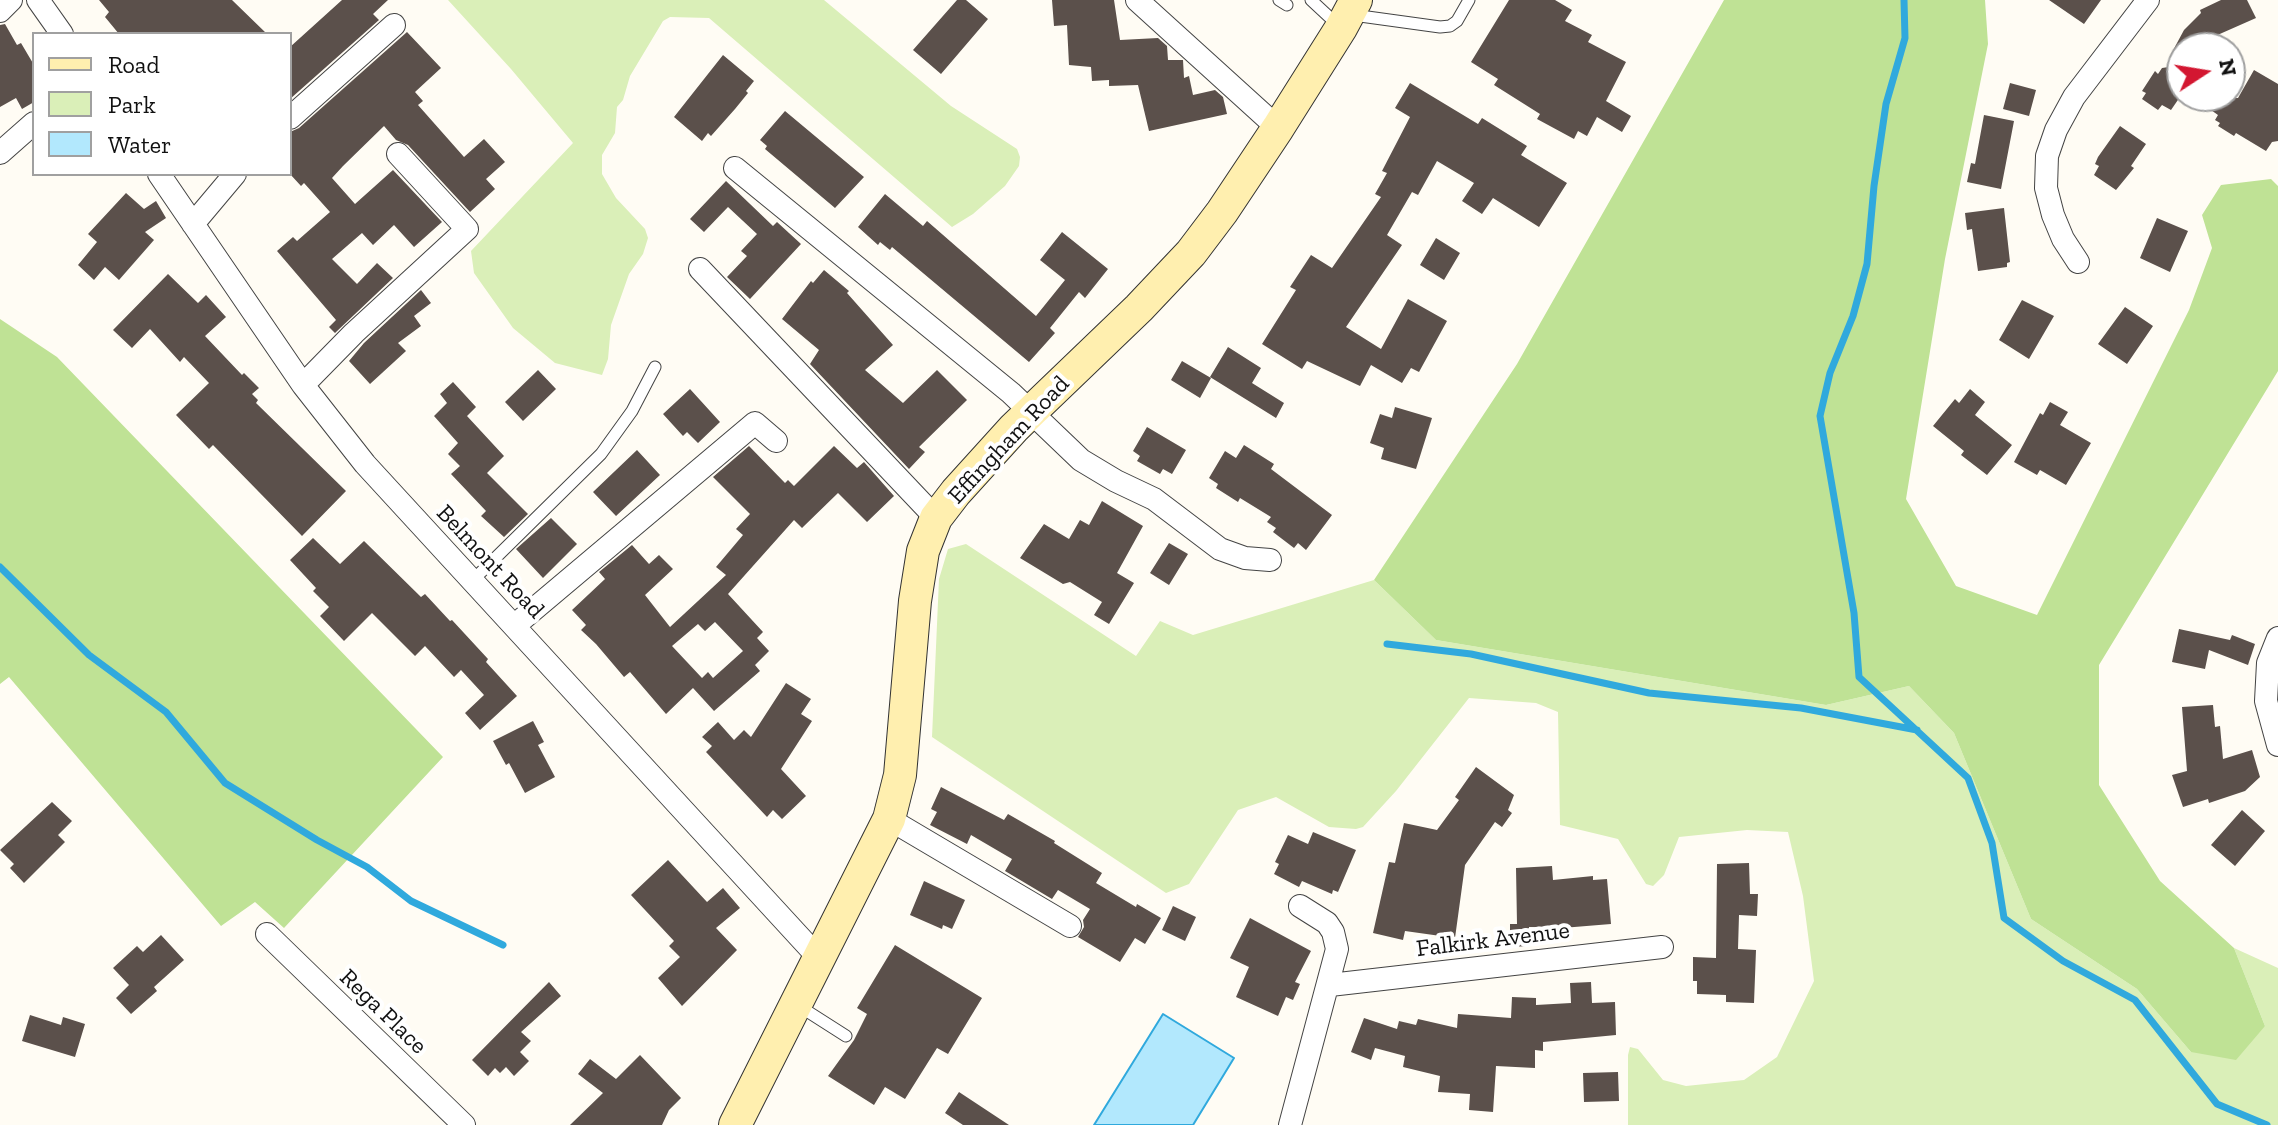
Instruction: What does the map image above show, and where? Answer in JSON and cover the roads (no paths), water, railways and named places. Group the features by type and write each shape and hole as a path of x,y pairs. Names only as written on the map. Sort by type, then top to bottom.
{"street":[{"path":"0,11 11,0"},
{"path":"38,0 61,32"},
{"path":"1137,0 1278,128"},
{"path":"2078,262 2063,239 2053,215 2046,188 2047,156 2056,130 2074,97 2148,0"},
{"name":"Effingham Road","path":"735,1125 889,819 900,775 915,601 923,551 936,518 956,492 1031,412 1191,253 1278,128 1349,14"},
{"path":"292,116 394,25"},
{"path":"0,153 32,125"},
{"path":"303,385 354,333 467,229 398,154"},
{"path":"735,168 1031,412 1081,460 1154,499 1220,549 1245,558 1270,560"},
{"name":"Belmont Road","path":"160,176 303,385 365,464 818,957"},
{"path":"193,224 233,176"},
{"path":"700,269 936,518"},
{"path":"514,626 755,423 776,441"},
{"path":"2278,638 2268,663 2266,701 2278,745"},
{"path":"889,819 1070,926"},
{"path":"1290,1125 1330,985 1337,949 1327,923 1300,906"},
{"name":"Rega Place","path":"267,934 464,1125"},
{"name":"Falkirk Avenue","path":"1330,985 1662,947"}],"lane":[{"path":"1311,0 1349,14 1440,27 1457,21 1469,0"},
{"path":"472,581 601,454 632,411 655,367"},
{"path":"795,1004 846,1036"}],"water":[{"path":"1163,1014 1234,1058 1193,1125 1094,1125"}],"waterway":[{"path":"1904,0 1905,38 1886,104 1867,264 1853,316 1830,373 1820,416 1854,613 1859,677 1968,778 1992,843 2004,918 2063,961 2135,1000 2217,1104 2267,1125"},
{"path":"0,567 89,655 166,712 225,783 367,867 411,901 503,945"},
{"path":"1387,644 1471,654 1649,693 1801,708 1917,730"}]}
